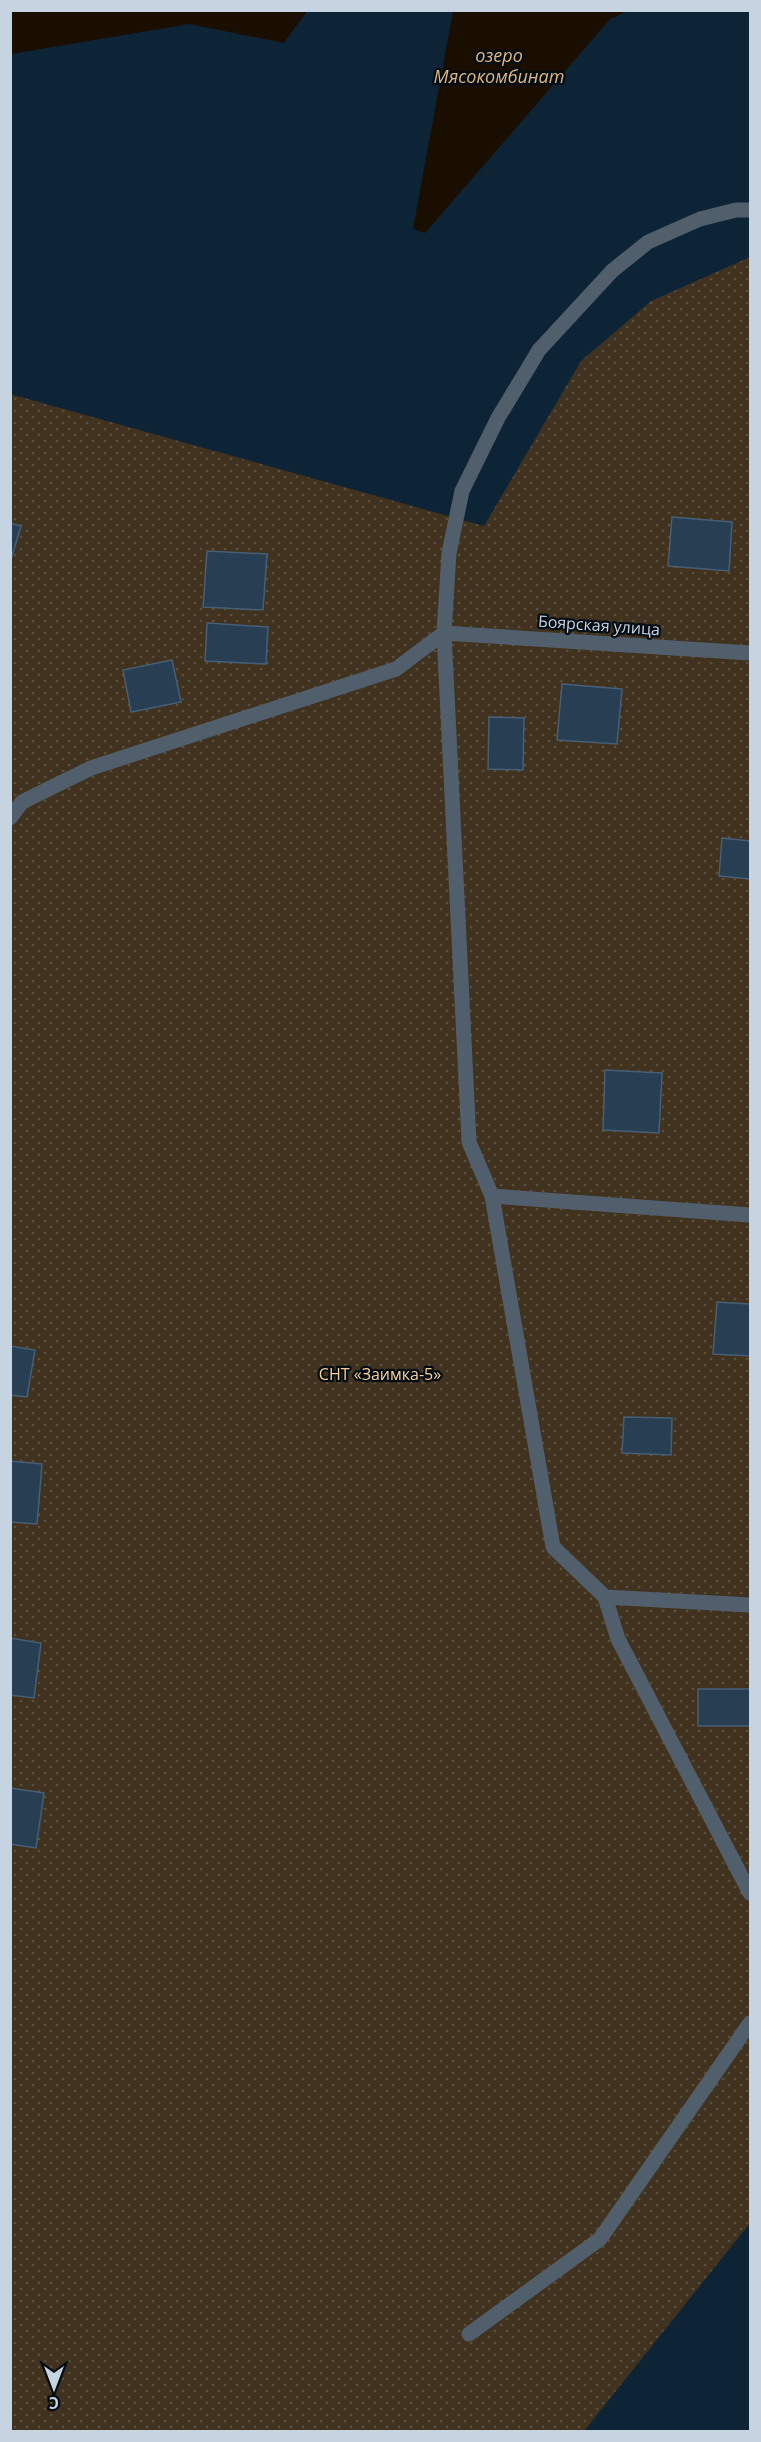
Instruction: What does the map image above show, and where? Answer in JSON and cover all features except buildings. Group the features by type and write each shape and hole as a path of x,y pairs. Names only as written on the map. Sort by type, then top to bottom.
{"lane":[{"path":"750,210 736,210 700,219 648,242 612,271 539,350 498,418 462,491 449,553 444,633 469,1142 492,1196 553,1547 606,1597 618,1639 750,1893"},
{"path":"10,818 22,802 91,768 396,669 444,633"},
{"name":"Боярская улица","path":"444,633 750,653"},
{"path":"492,1196 750,1215"},
{"path":"606,1597 750,1605"},
{"path":"469,2334 600,2239 750,2023"}],"green space":[{"name":"СНТ «Заимка-5»","path":"750,257 750,2223 584,2431 11,2431 10,394 484,526 581,361 651,301"}],"water":[{"path":"11,10 307,11 284,43 189,24 11,54"},
{"name":"озеро Мясокомбинат","path":"453,11 628,11 610,19 425,233 413,229"}]}
